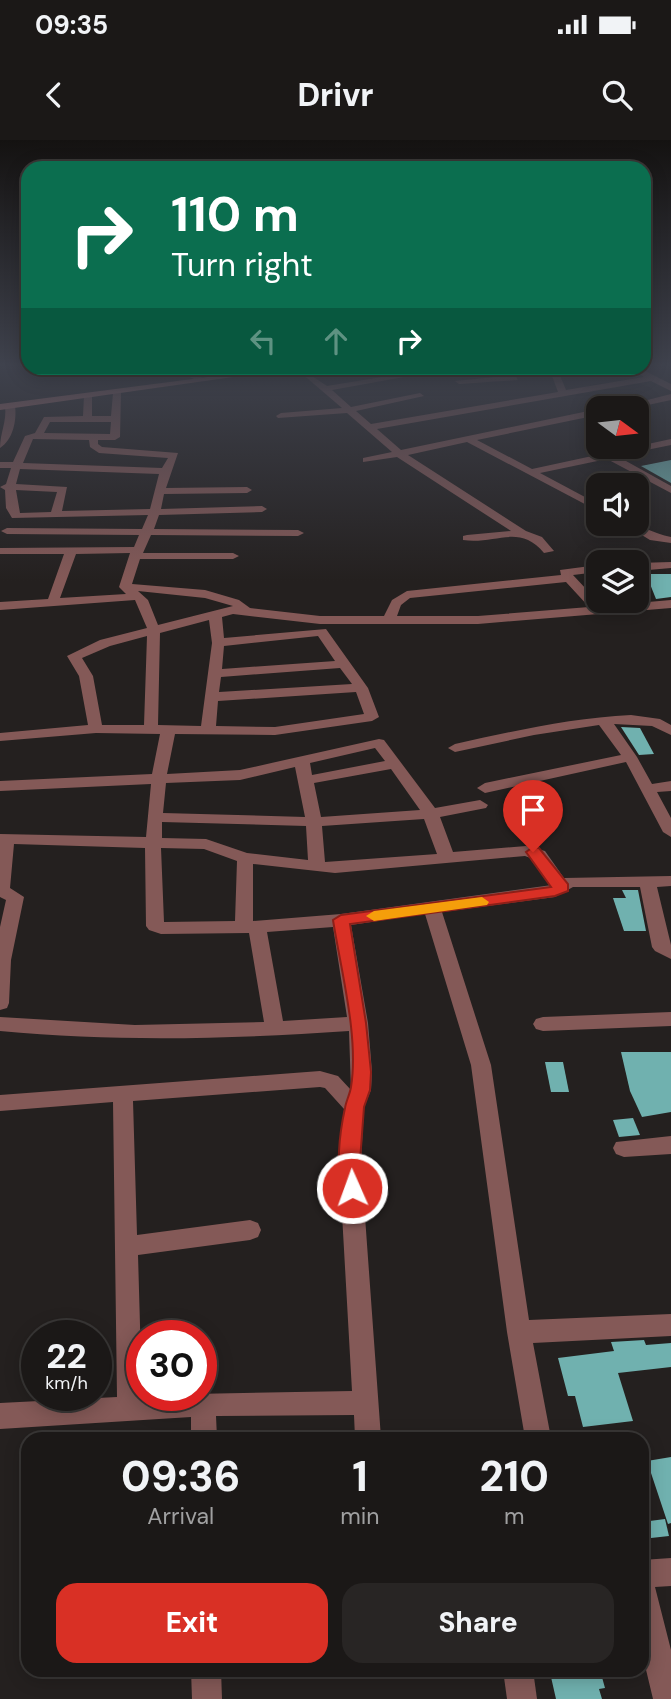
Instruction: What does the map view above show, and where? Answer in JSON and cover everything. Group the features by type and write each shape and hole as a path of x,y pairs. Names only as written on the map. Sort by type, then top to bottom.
{"street":[{"path":"115,436 30,436 4,481 3,500 8,510 16,516 262,509"},
{"path":"380,436 400,454 522,533 538,539 548,551"},
{"path":"367,460 484,436"},
{"path":"94,437 93,445 99,450 175,455 163,471 155,511 135,553 130,592"},
{"path":"468,439 586,502"},
{"path":"649,448 669,444"},
{"path":"531,472 594,459"},
{"path":"614,459 671,490"},
{"path":"0,465 163,471"},
{"path":"4,481 61,488 56,514"},
{"path":"159,491 247,491"},
{"path":"2,536 16,516"},
{"path":"2,536 146,531 298,533"},
{"path":"467,538 522,533"},
{"path":"649,535 671,540"},
{"path":"0,551 233,556"},
{"path":"52,604 71,551"},
{"path":"649,566 671,565"},
{"path":"586,570 564,571 586,596"},
{"path":"389,620 396,603 407,595 569,578"},
{"path":"0,606 52,604 130,592 179,589 235,602 246,610"},
{"path":"130,592 142,600 154,630 151,731"},
{"path":"649,605 671,604"},
{"path":"96,729 86,676 74,656 105,643 215,613 246,610 320,621 338,621 505,618 586,609"},
{"path":"208,731 218,643 215,613"},
{"path":"0,737 96,729 168,732 275,731 368,719 372,714 361,688 318,631 218,643"},
{"path":"215,673 344,664"},
{"path":"212,697 361,688"},
{"path":"455,748 603,720 642,718 657,721 670,729"},
{"path":"603,720 630,757 671,832"},
{"path":"168,732 157,778 153,841 155,926 168,930 341,920 555,891 565,884 592,881 671,881"},
{"path":"0,786 240,775 379,743 430,813 447,858"},
{"path":"485,788 630,757"},
{"path":"302,762 314,823 317,867"},
{"path":"307,780 395,764"},
{"path":"649,789 671,786"},
{"path":"154,817 314,823 430,813 480,805"},
{"path":"0,1003 1,960 15,897 1,891 3,839 206,844 245,858 317,867 533,852 565,884"},
{"path":"245,858 251,927 275,1029"},
{"path":"647,881 661,947 671,953"},
{"path":"432,909 481,1065 519,1332 537,1432"},
{"path":"341,920 358,1023 362,1072 354,1107 350,1161 368,1432"},
{"path":"543,1024 671,1019"},
{"path":"0,1024 108,1034 226,1033 358,1023"},
{"path":"0,1103 320,1079 331,1081 354,1107"},
{"path":"123,1094 129,1320"},
{"path":"624,1148 671,1145"},
{"path":"129,1245 250,1230"},
{"path":"519,1332 671,1325"},
{"path":"217,1404 367,1404"},
{"path":"0,1416 126,1408"},
{"path":"203,1411 204,1432"},
{"path":"649,1574 671,1572"},
{"path":"649,1619 668,1699"},
{"path":"206,1677 207,1699"},
{"path":"519,1677 522,1699"}],"building":[{"path":"671,460 671,483 641,466"},
{"path":"649,574 671,574 671,597 656,599"},
{"path":"621,727 640,728 654,754 639,755"},
{"path":"622,890 638,890 646,931 624,931 613,898 626,898"},
{"path":"621,1052 671,1052 671,1112 642,1117 630,1091"},
{"path":"545,1062 563,1062 569,1092 551,1092"},
{"path":"633,1118 640,1135 619,1137 613,1120"},
{"path":"644,1340 646,1345 671,1343 671,1367 618,1373 633,1421 583,1427 575,1396 568,1396 558,1358 614,1351 611,1342"},
{"path":"671,1457 671,1523 668,1524 649,1467 649,1461"},
{"path":"665,1519 669,1536 649,1538 649,1521"},
{"path":"551,1677 602,1677 605,1688 599,1689 602,1699 556,1699"}],"slow traffic":[{"path":"374,916 482,902"}],"route":[{"path":"352,1188 350,1161 354,1107 362,1072 358,1023 341,920 555,891 562,887 539,855 533,852"}]}
